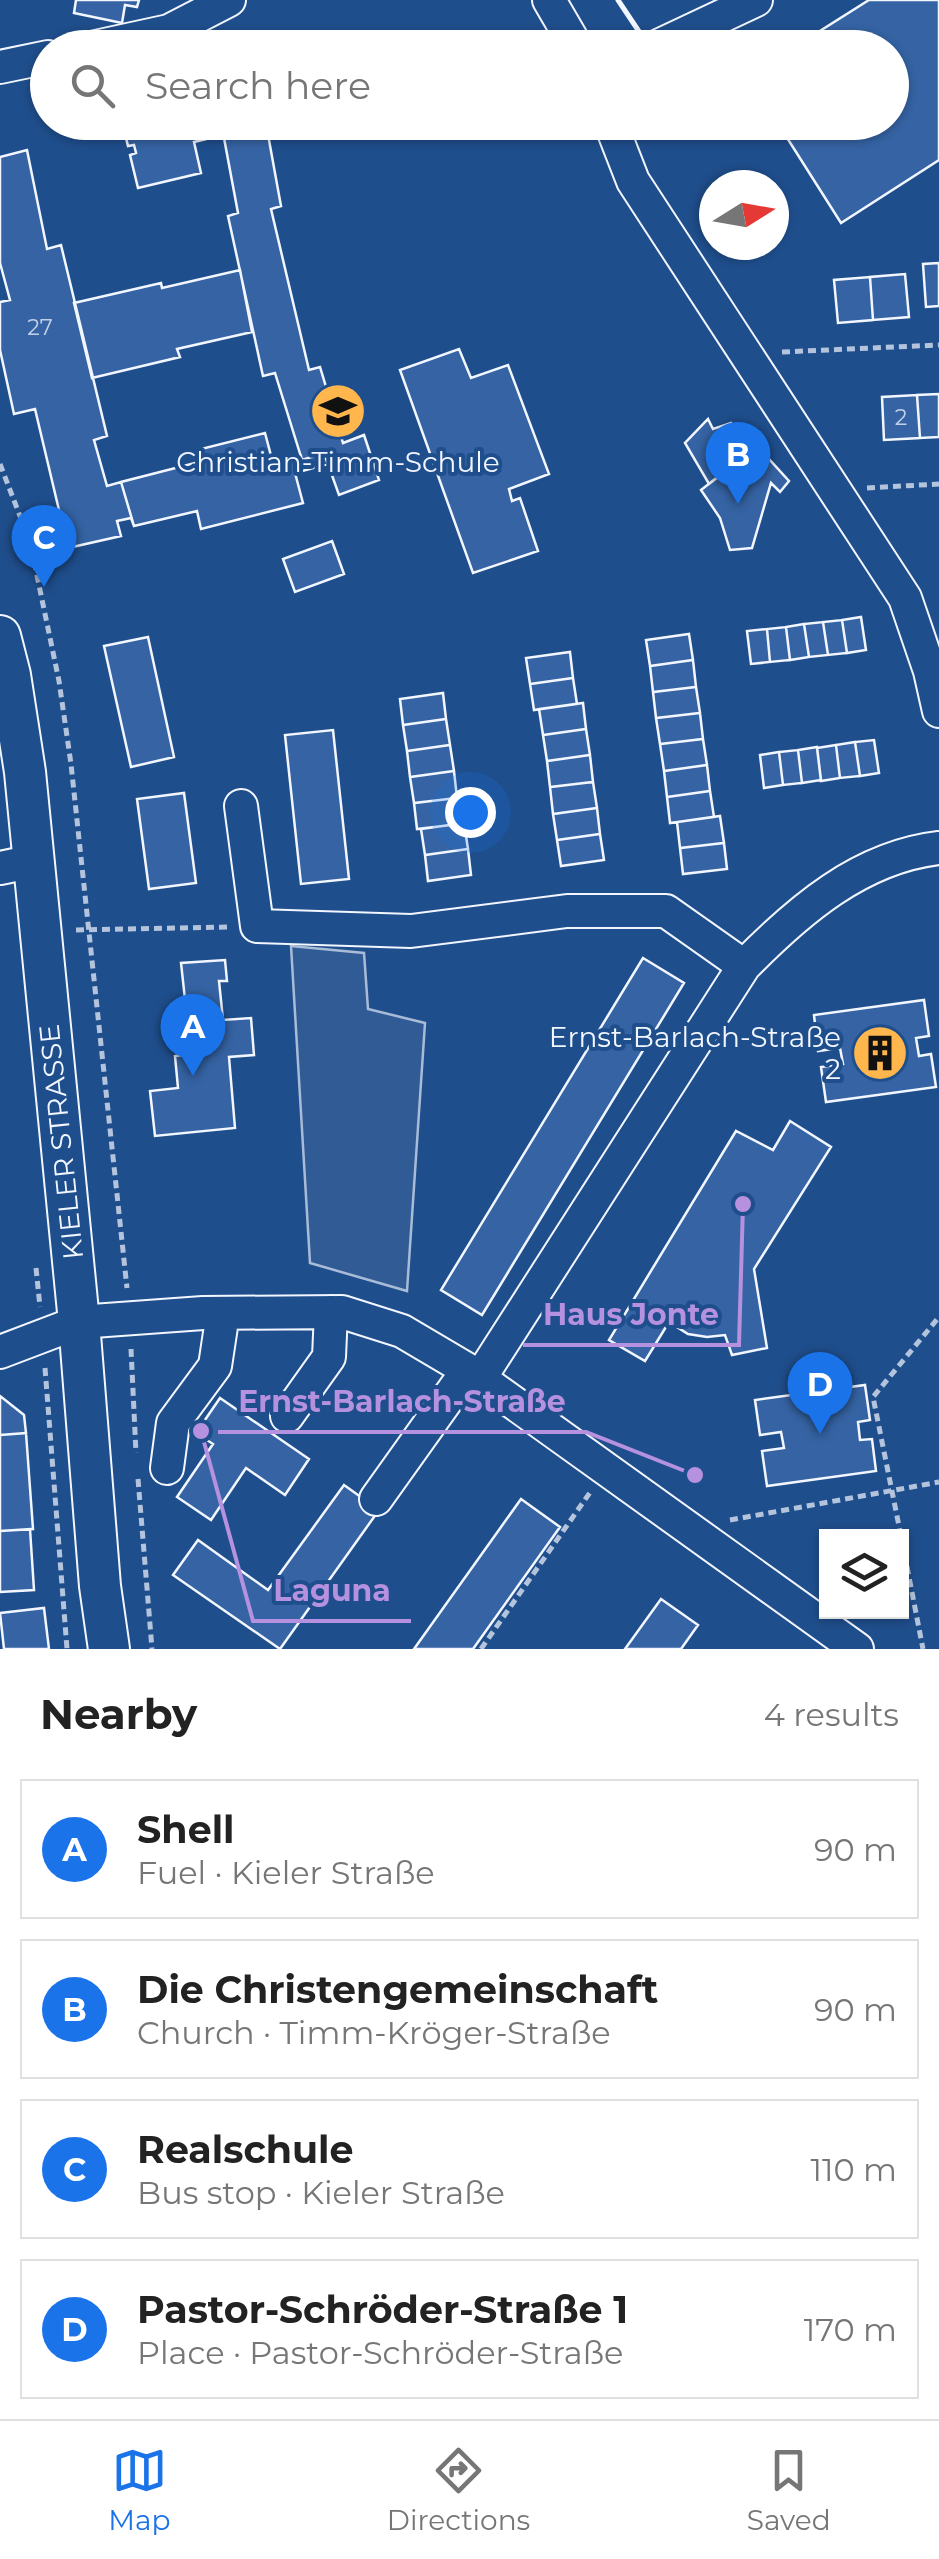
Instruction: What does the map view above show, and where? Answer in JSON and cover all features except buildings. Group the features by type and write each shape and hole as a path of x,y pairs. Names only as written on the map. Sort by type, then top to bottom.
{"main road":[{"name":"KIELER STRASSE","path":"0,636 25,772 17,864 40,930 60,1329 109,1649"}],"street":[{"path":"170,30 229,0"},
{"path":"549,0 566,30"},
{"path":"692,30 756,0"},
{"path":"0,67 30,61"},
{"path":"617,140 634,181 905,598 939,711"},
{"path":"241,806 256,926 411,930 567,911 666,910 744,966"},
{"path":"376,1499 474,1374 744,966 784,926 833,888 900,854 939,848"},
{"path":"287,1416 329,1357 331,1312"},
{"path":"0,1352 60,1329 130,1318 223,1313 342,1312 402,1331 474,1374 856,1649"},
{"path":"168,1468 173,1423 215,1366 223,1313"}],"path":[{"path":"746,354 939,345"},
{"path":"0,464 30,542 59,681 71,764 130,1318 140,1520 152,1649"},
{"path":"835,490 939,484"},
{"path":"40,930 256,926"},
{"path":"36,1258 60,1329 67,1649"},
{"path":"899,1529 873,1397 939,1317"},
{"path":"481,1649 584,1504 603,1468"},
{"path":"686,1528 939,1482"},
{"path":"909,1579 923,1649"}],"shaded area":[{"path":"291,946 364,953 368,1009 425,1023 407,1291 310,1263"}],"wall":[{"path":"618,0 638,30"}],"place":[{"name":"Christian-Timm-Schule","path":"338,411"},
{"name":"Die Christengemeinschaft","path":"738,504"},
{"name":"Realschule","path":"44,587"},
{"name":"Ernst-Barlach-Straße 2","path":"880,1053"},
{"name":"Shell","path":"193,1076"},
{"name":"Haus Jonte","path":"743,1204"},
{"name":"Laguna","path":"201,1431"},
{"name":"Pastor-Schröder-Straße 1","path":"820,1434"},
{"name":"Ernst-Barlach-Straße","path":"695,1475"}]}
